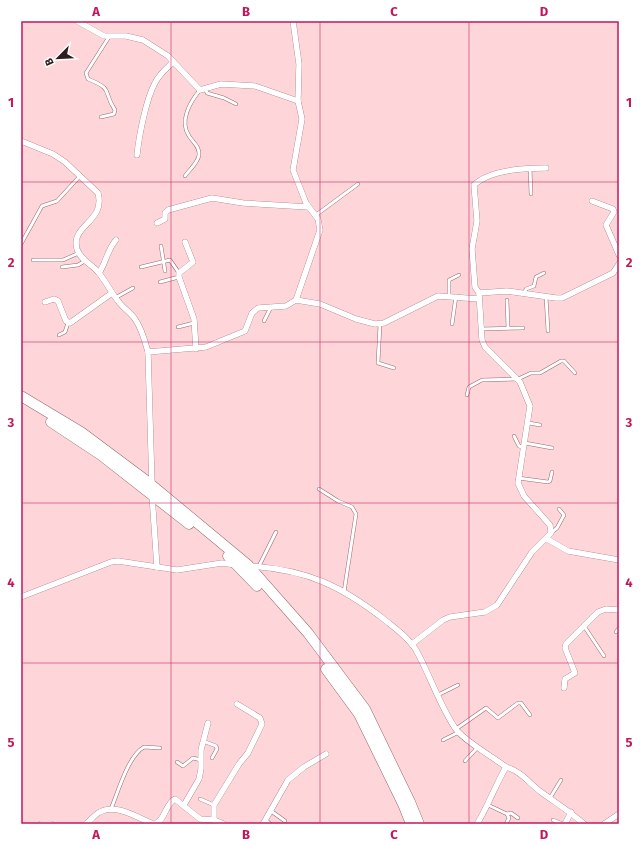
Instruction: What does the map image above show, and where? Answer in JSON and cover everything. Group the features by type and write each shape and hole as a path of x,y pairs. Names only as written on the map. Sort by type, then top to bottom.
{"highway":[{"path":"21,396 81,432 243,565 296,624 365,710 410,802 418,824"},
{"path":"21,402 152,490"},
{"path":"296,624 359,714 403,804 411,824"}],"street":[{"path":"77,21 87,28 109,37 126,36 143,40 159,49 203,90 221,84 255,86 298,101"},
{"path":"148,352 206,348 239,334 248,327 254,311 260,307 286,306 296,300 320,230 320,225 316,215 308,207 293,170 302,125 298,101 299,64 293,21"},
{"path":"137,155 139,135 154,84 160,75 173,62"},
{"path":"21,141 53,154 98,193 100,200 97,213 78,232 76,240 79,253 85,261 99,273 114,296 134,318 140,328 148,352 152,490 157,568"},
{"path":"412,644 443,620 456,616 485,612 498,605 532,552 547,539 552,530 547,520 524,496 520,489 518,478 529,423 530,406 518,379 485,347 481,329 479,296 475,287 472,249 477,221 474,185 500,173 520,168 546,168"},
{"path":"157,223 165,218 165,213 168,210 212,198 243,204 308,207"},
{"path":"592,201 613,209 614,212 606,225 619,255"},
{"path":"99,273 112,244 116,240"},
{"path":"185,242 193,262 179,275 193,316 196,349"},
{"path":"296,300 320,304 356,319 380,324 431,298 449,296 479,296 502,291 562,298 613,273 619,264"},
{"path":"45,302 54,300 58,301 68,323 79,318 114,296"},
{"path":"547,539 568,551 619,560"},
{"path":"21,597 111,562 118,561 157,568 185,570 222,564 259,566 292,571 312,576 344,592 376,613 412,644 458,731 506,767 516,770 542,793 571,812 584,824"},
{"path":"564,688 565,679 575,674 565,648 566,644 602,610 619,610"},
{"path":"214,820 214,805 248,753 262,724 260,718 237,704"},
{"path":"184,805 199,779 203,741 208,723"},
{"path":"267,823 271,811 288,780 304,767 326,754"},
{"path":"477,824 506,767"},
{"path":"86,824 99,812 111,809 155,824 173,800 184,805 200,819 214,820 224,824"},
{"path":"564,824 571,812"},
{"path":"604,824 619,814"},
{"path":"41,824 51,824"}],"lane":[{"path":"101,117 114,114 114,110 109,104 108,92 101,84 88,79 86,74 109,37"},
{"path":"185,176 199,155 195,144 187,131 186,113 203,90 236,104"},
{"path":"530,168 531,194"},
{"path":"21,244 42,206 59,199 80,176"},
{"path":"316,215 358,184"},
{"path":"161,246 165,271"},
{"path":"33,260 63,260 79,253"},
{"path":"62,267 78,265 85,261"},
{"path":"141,267 172,261 179,275 160,282"},
{"path":"524,294 526,289 534,286 536,277 544,273"},
{"path":"449,296 449,280 459,275"},
{"path":"114,296 133,288"},
{"path":"452,324 456,296"},
{"path":"546,297 548,331"},
{"path":"507,300 508,328"},
{"path":"264,321 272,307"},
{"path":"59,336 65,332 68,323"},
{"path":"178,327 194,323"},
{"path":"380,324 378,363 394,368"},
{"path":"481,329 523,328"},
{"path":"466,395 470,387 482,380 518,379 531,373 540,373 561,361 564,361 575,373"},
{"path":"529,423 540,425"},
{"path":"514,436 519,446 524,445 552,448"},
{"path":"518,478 548,482 550,481 552,472"},
{"path":"319,490 352,507 356,514 344,592"},
{"path":"551,533 557,528 564,515 559,509"},
{"path":"259,566 276,532"},
{"path":"584,626 604,656"},
{"path":"616,632 619,628"},
{"path":"438,695 458,685"},
{"path":"443,740 458,731 486,708 498,718 520,703 530,715"},
{"path":"203,741 216,746 212,758"},
{"path":"111,809 127,770 136,754 144,747 160,748"},
{"path":"465,760 478,747"},
{"path":"177,762 183,766 193,758 201,760"},
{"path":"550,798 561,780"},
{"path":"200,799 214,805"},
{"path":"488,805 507,814 511,813 518,818"},
{"path":"271,811 285,821"},
{"path":"506,824 509,818 507,814"},
{"path":"553,820 564,824"}]}
